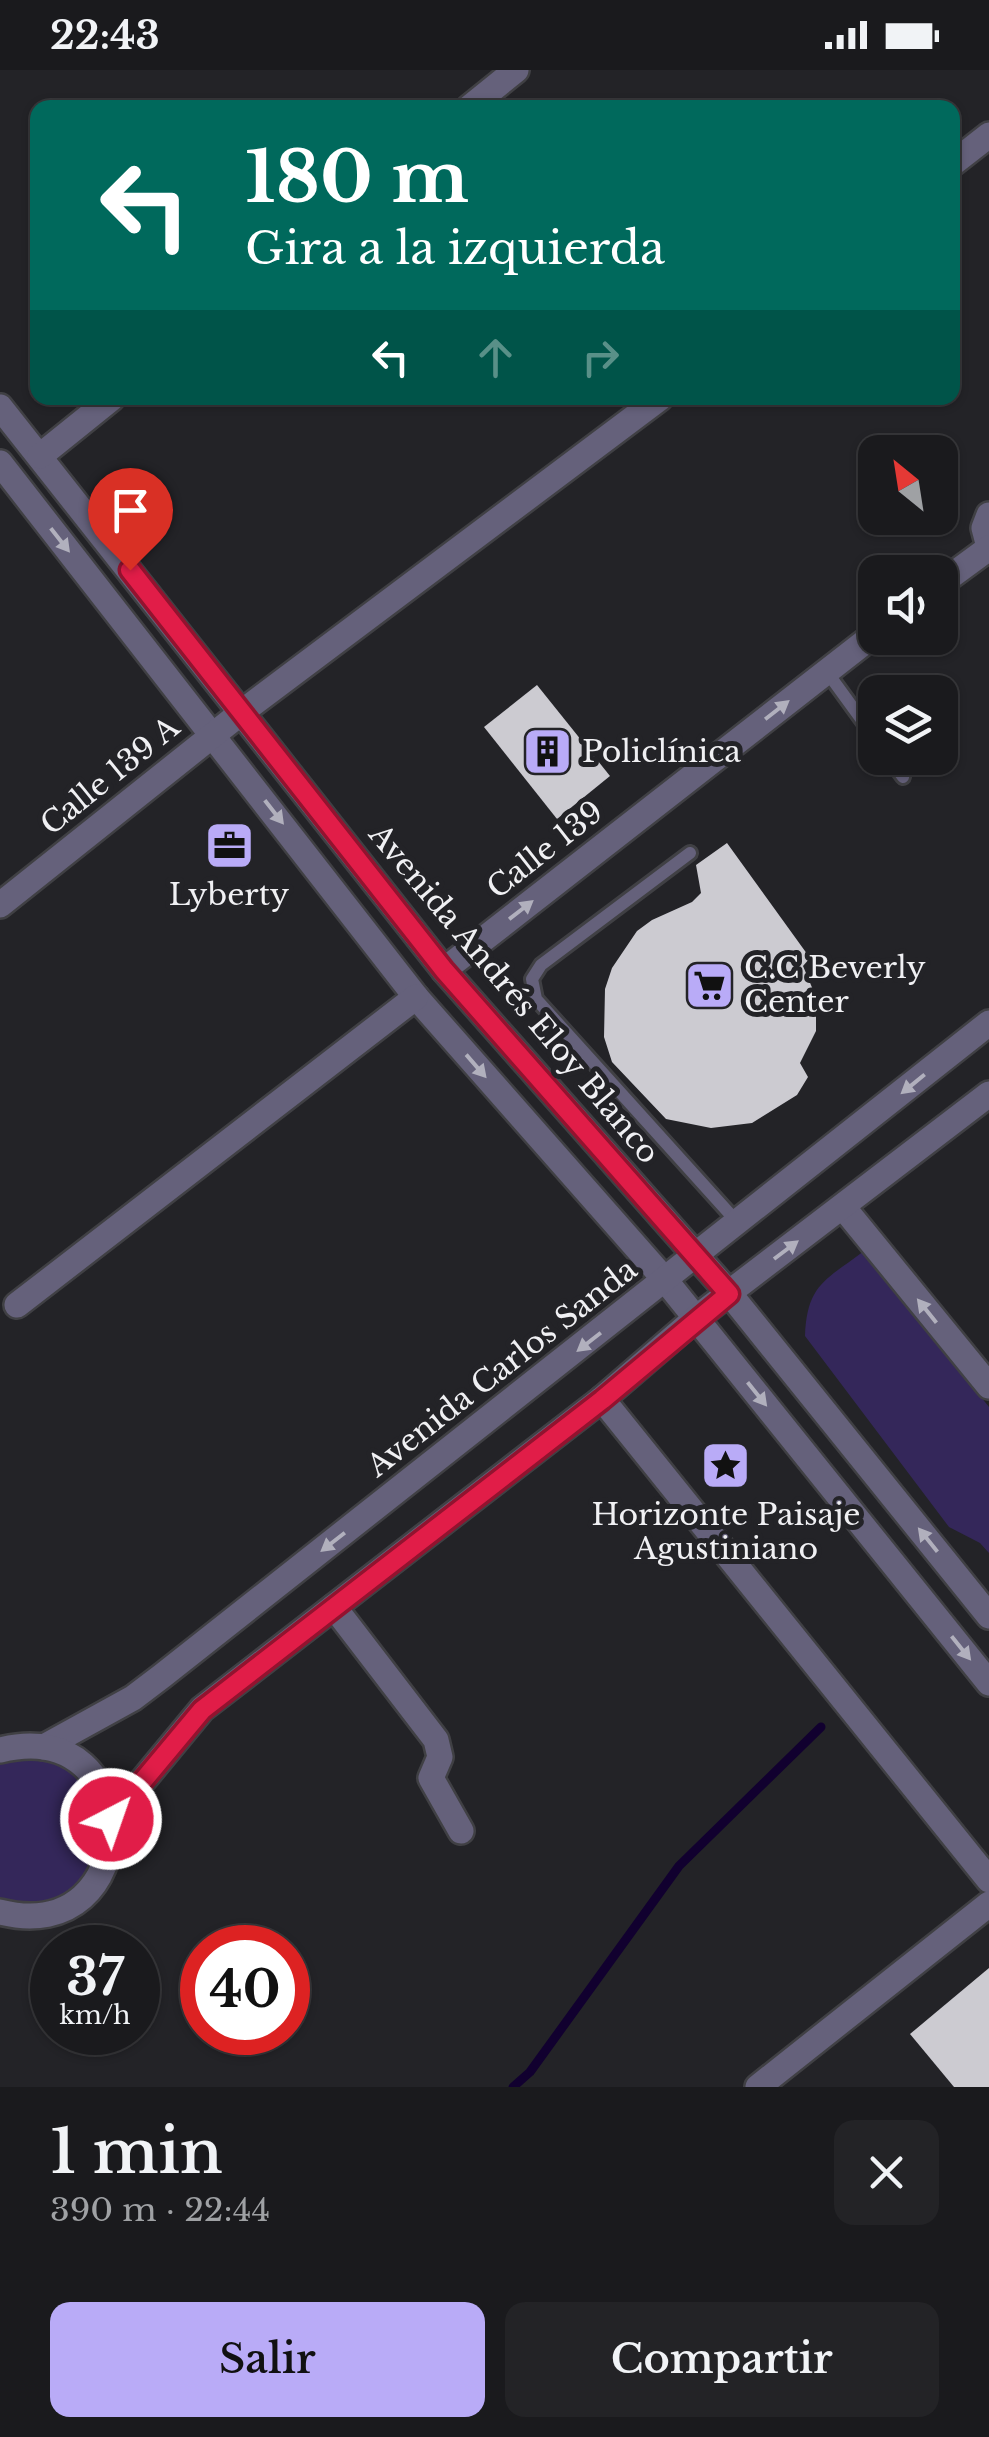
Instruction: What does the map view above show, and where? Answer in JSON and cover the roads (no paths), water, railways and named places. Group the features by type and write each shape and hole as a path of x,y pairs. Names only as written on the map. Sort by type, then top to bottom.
{"street":[{"path":"479,100 516,70"},
{"path":"960,158 989,135"},
{"path":"40,456 103,405"},
{"name":"Calle 139 A","path":"0,905 242,712 651,405"},
{"name":"Avenida Andrés Eloy Blanco","path":"0,407 444,970 729,1294 989,1616"},
{"path":"5,482 214,734 416,997 666,1282 989,1683"},
{"path":"958,571 989,548 984,528 989,515"},
{"name":"Calle 139","path":"444,970 858,647"},
{"path":"17,1305 416,997"},
{"name":"Avenida Carlos Sanda","path":"44,1747 134,1698 666,1282 989,1023"},
{"path":"111,1819 202,1710 602,1400 696,1318 989,1094"},
{"path":"844,1208 989,1386"},
{"path":"602,1400 989,1880"},
{"path":"334,1607 436,1740 440,1757 430,1778 462,1831"},
{"path":"0,1750 18,1745 44,1747 64,1754 89,1772 106,1799 111,1819 106,1862 88,1890 54,1911 34,1916 0,1912"},
{"path":"758,2087 989,1904"}],"lane":[{"path":"826,672 858,715"},
{"path":"690,853 541,965 532,979 536,999 738,1223"}],"waterway":[{"path":"513,2087 530,2072 679,1866 821,1727"}],"place":[{"name":"Policlínica","path":"547,752"},
{"name":"Lyberty","path":"229,846"},
{"name":"C.C Beverly Center","path":"709,985"},
{"name":"Horizonte Paisaje Agustiniano","path":"726,1466"}]}
